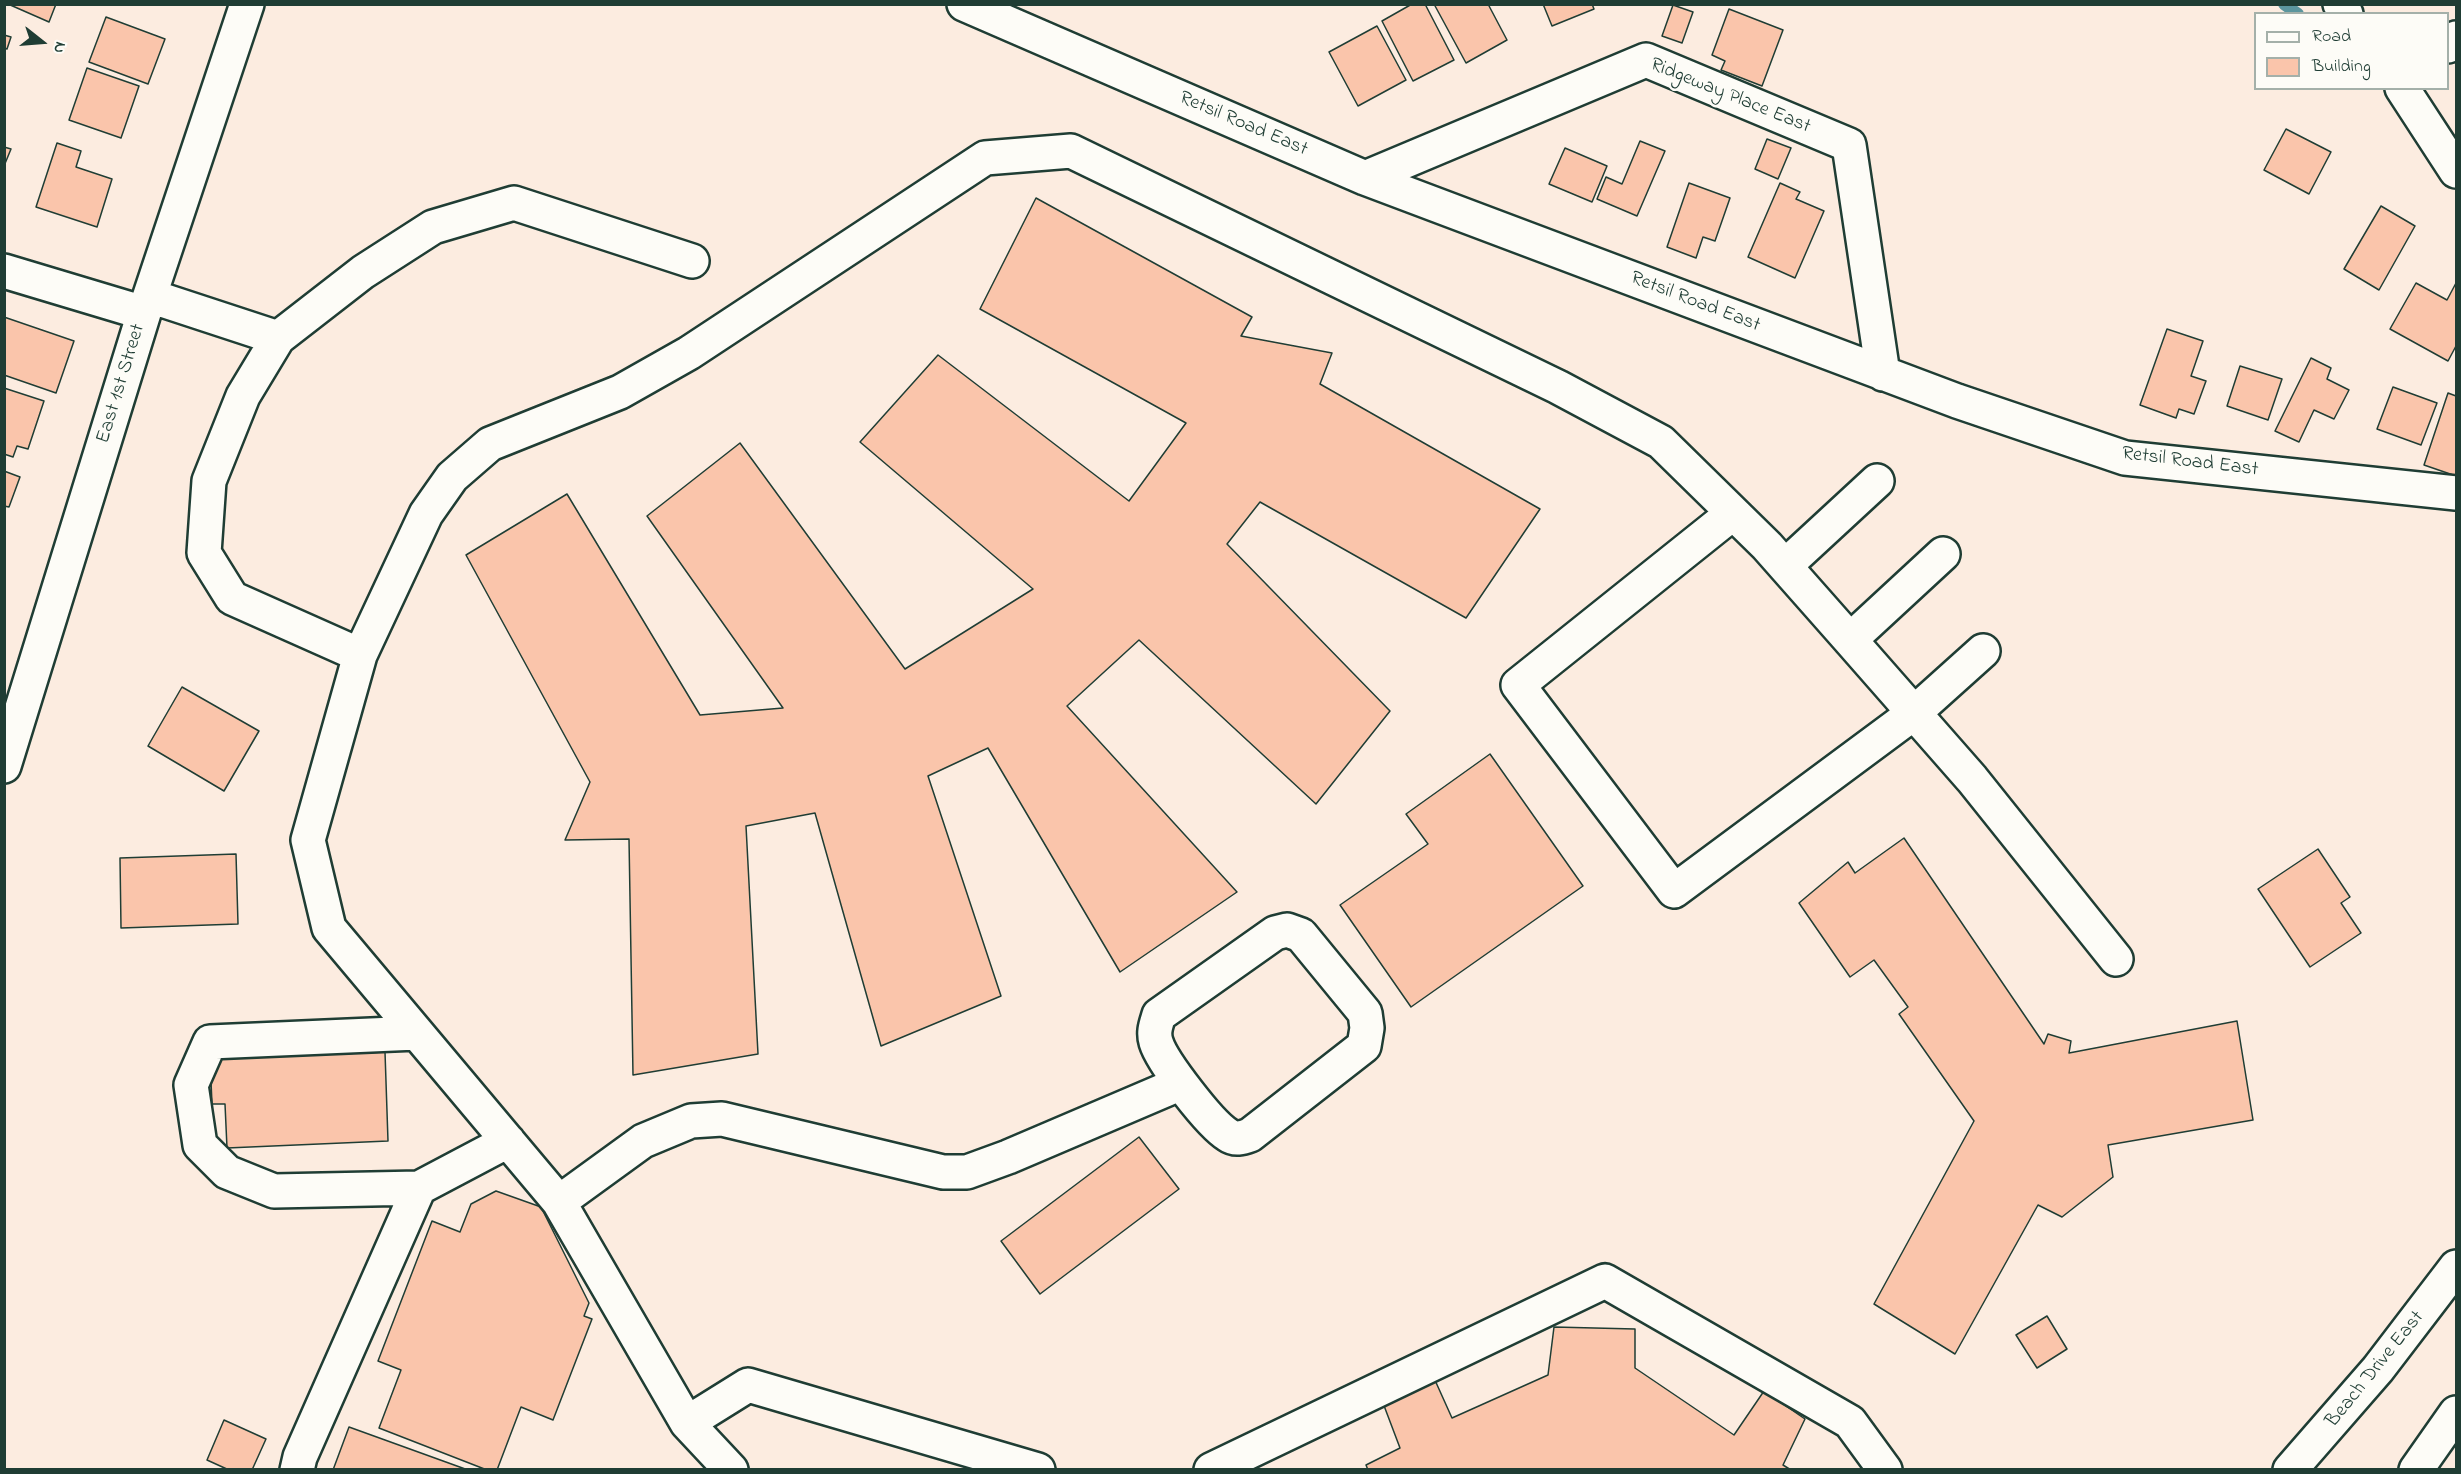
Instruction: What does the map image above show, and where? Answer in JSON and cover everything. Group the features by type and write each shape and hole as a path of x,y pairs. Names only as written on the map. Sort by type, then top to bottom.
{"street":[{"name":"East 1st Street","path":"4,766 147,304 247,4"},
{"name":"Retsil Road East","path":"964,4 1365,178 1883,374 2125,458 2457,493"},
{"name":"Ridgeway Place East","path":"1365,178 1646,60 1849,145 1883,374"},
{"path":"2403,90 2457,171"},
{"path":"731,1470 687,1423 559,1202 329,928 308,840 360,656 426,514 452,477 490,444 620,392 689,353 984,158 1071,151 1558,387 1661,442 1785,566 1972,779 2116,959"},
{"path":"360,656 232,598 204,553 209,481 243,396 278,338 363,272 433,227 514,203 693,261"},
{"path":"4,271 147,304 278,338"},
{"path":"1785,566 1877,481"},
{"path":"1733,513 1518,685 1674,891 1914,713 1983,651"},
{"path":"1850,640 1942,554"},
{"path":"1287,930 1301,935 1365,1013 1367,1028 1364,1046 1250,1135 1240,1139 1228,1135 1179,1084 1156,1044 1154,1029 1159,1015 1275,933 1287,930"},
{"path":"417,1033 210,1042 190,1085 200,1145 227,1172 274,1191 419,1188 508,1142"},
{"path":"559,1202 643,1141 691,1121 722,1119 943,1172 967,1172 1008,1157 1179,1084"},
{"path":"297,1470 300,1456 419,1188"},
{"name":"Beach Drive East","path":"2290,1470 2378,1369 2457,1268"},
{"path":"1211,1470 1605,1281 1850,1422 1885,1470"},
{"path":"687,1423 748,1385 1038,1470"},
{"path":"2416,1470 2457,1413"}],"building":[{"path":"8,4 56,4 49,22"},
{"path":"1412,4 1425,4 1454,60 1413,81 1382,21"},
{"path":"1434,4 1488,4 1507,40 1466,63"},
{"path":"1543,4 1592,4 1594,9 1552,26"},
{"path":"1673,5 1693,12 1682,43 1662,36"},
{"path":"1729,9 1783,30 1762,86 1721,70 1725,61 1712,55"},
{"path":"106,17 165,39 148,84 89,62"},
{"path":"1377,26 1406,80 1358,106 1329,52"},
{"path":"4,35 11,37 7,49 4,48"},
{"path":"87,68 139,86 121,138 69,120"},
{"path":"2286,129 2331,152 2309,194 2264,170"},
{"path":"1767,139 1791,148 1778,179 1755,169"},
{"path":"1640,141 1665,151 1637,216 1597,199 1606,177 1622,184"},
{"path":"57,143 81,151 76,167 112,179 97,227 36,207"},
{"path":"4,147 11,149 4,166"},
{"path":"1565,148 1607,166 1592,202 1549,184"},
{"path":"1689,183 1730,198 1715,241 1703,237 1696,258 1667,247"},
{"path":"1780,183 1800,192 1796,199 1824,211 1795,278 1748,257"},
{"path":"1036,198 1252,317 1241,336 1332,353 1320,384 1540,509 1466,618 1260,502 1227,544 1390,711 1316,804 1139,640 1067,706 1237,892 1120,972 988,748 928,776 1001,996 881,1046 815,813 746,826 758,1054 633,1075 629,839 565,840 590,782 466,555 567,494 700,715 783,708 647,516 740,443 905,669 1033,589 860,442 938,355 1129,501 1186,423 980,309"},
{"path":"2381,206 2415,226 2379,290 2344,269"},
{"path":"2416,283 2447,300 2456,283 2456,346 2448,361 2390,329"},
{"path":"4,317 74,341 56,393 4,375"},
{"path":"2167,329 2203,341 2191,376 2206,381 2194,414 2179,409 2176,418 2140,405"},
{"path":"2311,358 2331,368 2327,379 2349,390 2334,419 2314,410 2299,442 2275,431"},
{"path":"2240,366 2282,379 2268,420 2227,406"},
{"path":"2393,387 2437,403 2421,445 2377,429"},
{"path":"4,388 44,401 28,449 17,446 13,457 4,454"},
{"path":"2448,393 2456,396 2456,476 2424,465"},
{"path":"4,471 20,477 9,507 4,506"},
{"path":"182,687 259,731 224,791 148,746"},
{"path":"1490,754 1583,886 1411,1007 1340,905 1428,844 1406,814"},
{"path":"1904,838 2044,1044 2048,1034 2071,1041 2069,1053 2237,1021 2253,1120 2108,1145 2113,1177 2062,1217 2038,1205 1955,1354 1874,1304 1974,1121 1899,1014 1908,1007 1874,960 1850,977 1799,903 1848,862 1855,873"},
{"path":"2318,849 2350,897 2341,903 2361,933 2310,967 2258,889"},
{"path":"236,854 238,924 121,928 120,858"},
{"path":"385,1052 388,1141 227,1148 225,1104 212,1104 210,1059"},
{"path":"1139,1137 1179,1189 1040,1294 1001,1241"},
{"path":"496,1191 541,1207 589,1303 584,1316 592,1319 553,1420 521,1407 497,1470 487,1470 379,1428 401,1370 378,1361 432,1221 460,1232 471,1204"},
{"path":"2047,1316 2067,1349 2037,1368 2016,1335"},
{"path":"1554,1327 1635,1329 1635,1368 1734,1435 1764,1391 1805,1419 1783,1465 1791,1470 1368,1470 1366,1465 1400,1448 1383,1403 1434,1378 1452,1418 1548,1375"},
{"path":"224,1420 266,1439 252,1470 229,1470 207,1460"},
{"path":"349,1427 468,1470 333,1470"}],"waterway":[{"path":"2284,4 2295,12"}]}
